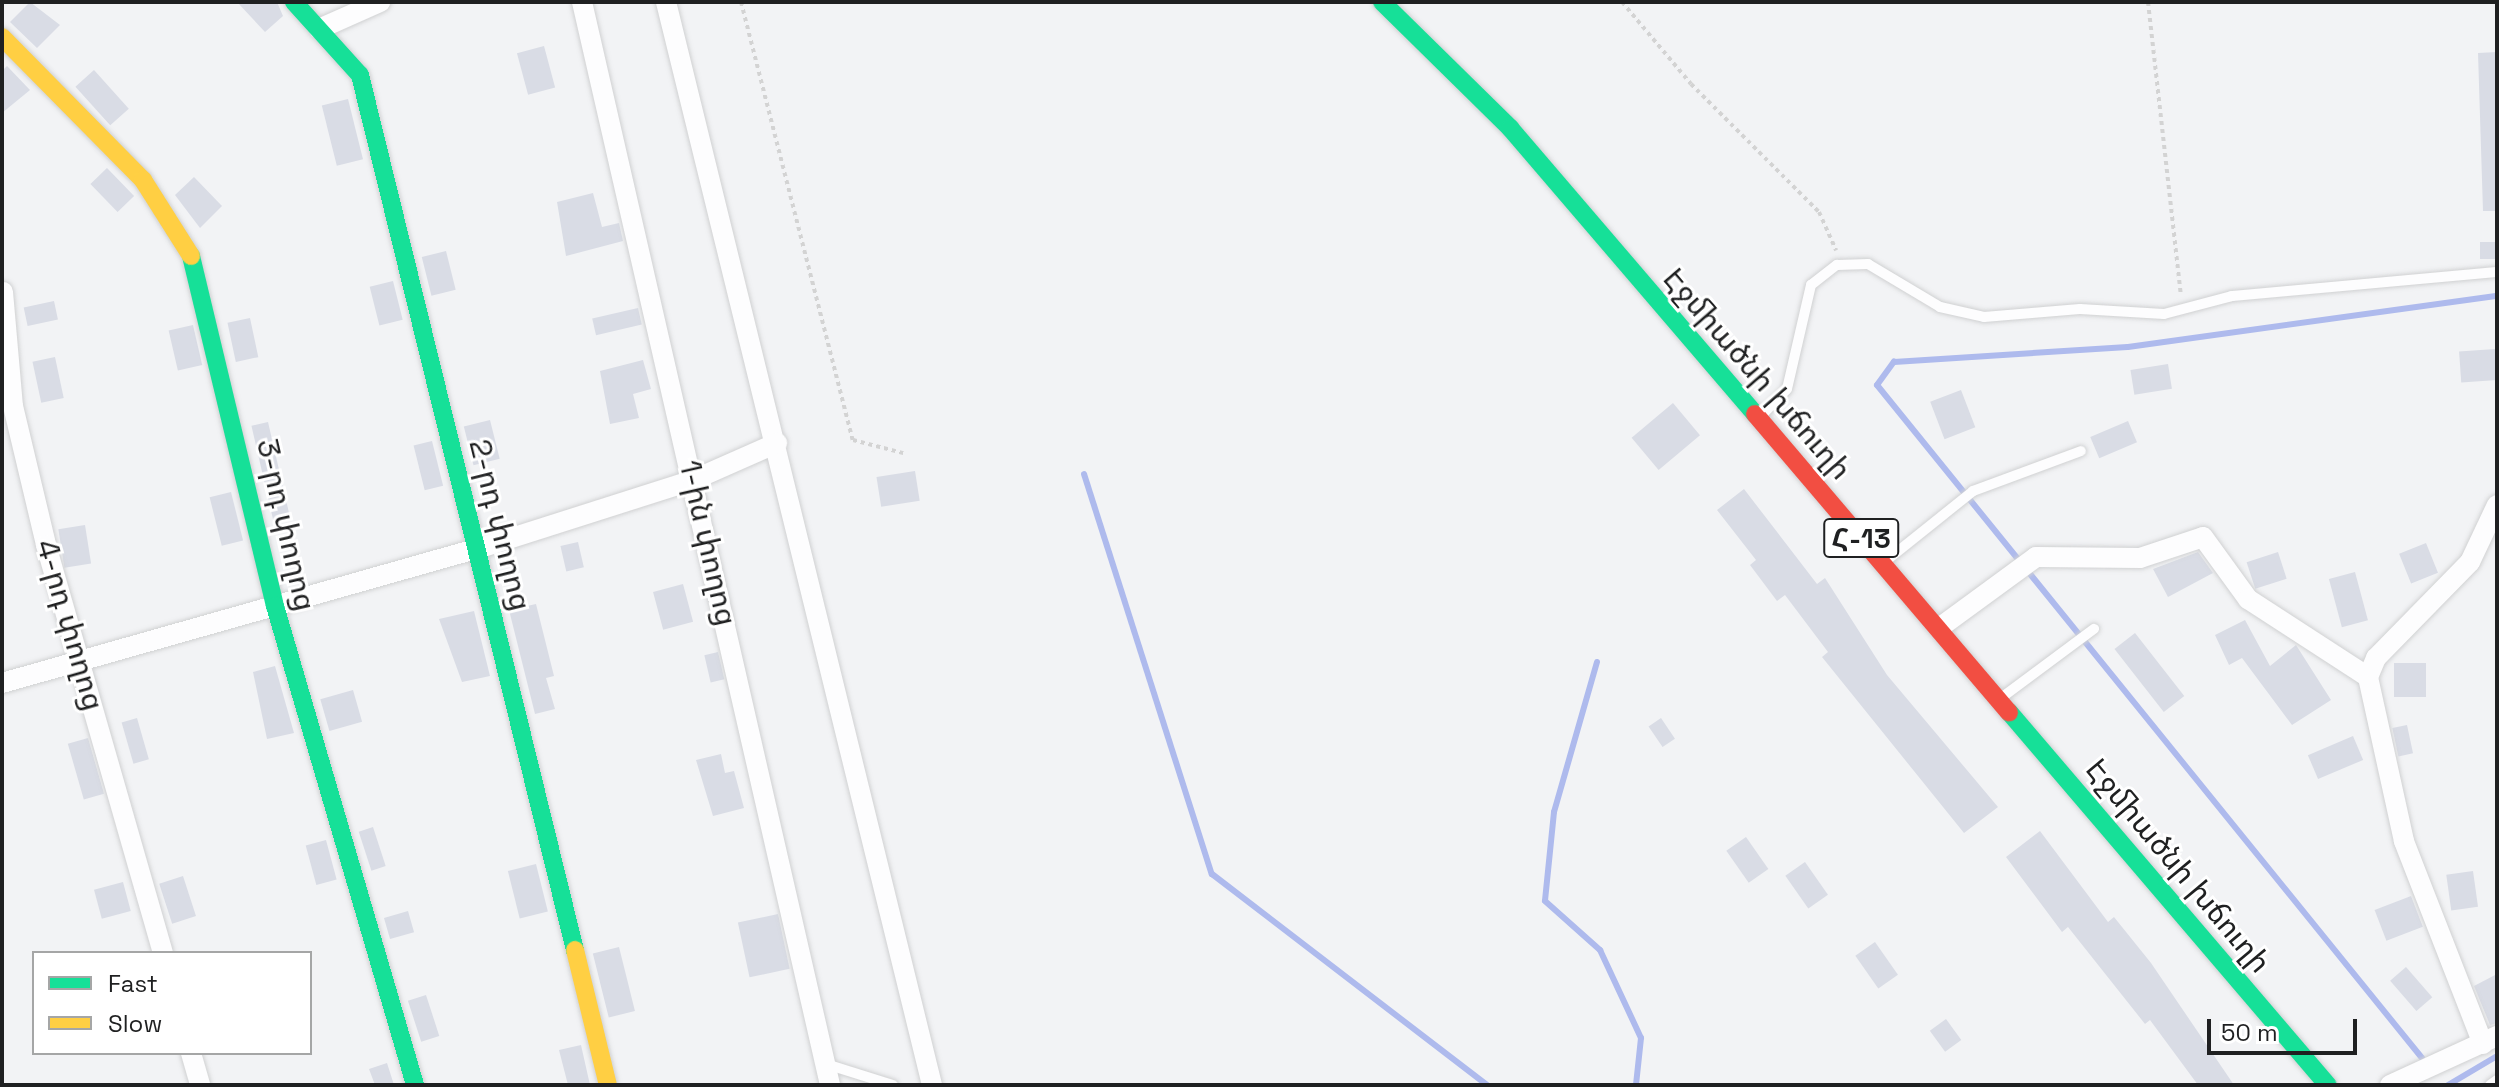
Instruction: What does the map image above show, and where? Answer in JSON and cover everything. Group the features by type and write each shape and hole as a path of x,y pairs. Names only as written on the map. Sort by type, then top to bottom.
{"street":[{"name":"2-րդ փողոց","path":"294,2 360,75 608,1085"},
{"path":"319,29 380,2"},
{"name":"1-ին փողոց","path":"582,2 830,1085"},
{"path":"666,2 777,443 928,1085"},
{"name":"Էջմիածնի խճուղի","path":"1382,2 1472,86 2328,1085"},
{"name":"3-րդ փողոց","path":"2,37 143,180 183,233 200,280 275,606 415,1085"},
{"name":"4-րդ փողոց","path":"3,292 13,406 162,951"},
{"path":"2,683 477,549 693,480 777,443"},
{"path":"2390,1085 2490,1040 2404,841 2368,677 2376,658 2470,562 2497,505"},
{"path":"1939,628 2036,557 2140,558 2203,537 2248,599 2368,677"},
{"path":"192,1055 200,1085"}],"lane":[{"path":"1759,418 1787,389 1811,285 1837,265 1868,264 1940,307 1984,317 2182,309 2232,296 2497,272"},
{"path":"1883,564 1973,491 2081,451"},
{"path":"1999,699 2066,644 2094,629"},
{"path":"826,1064 893,1085"},
{"path":"2490,1085 2497,1080"}],"path":[{"path":"741,2 853,440 903,453"},
{"path":"1622,2 1691,84 1819,212 1836,240 1837,265"},
{"path":"2148,2 2182,309"}],"building":[{"path":"30,2 60,25 37,48 10,22"},
{"path":"237,2 277,2 283,16 265,32"},
{"path":"544,46 555,88 528,95 517,53"},
{"path":"2497,52 2497,211 2483,211 2478,53"},
{"path":"7,66 30,90 2,113 2,71"},
{"path":"94,70 129,109 110,125 75,87"},
{"path":"348,99 363,159 337,166 322,106"},
{"path":"107,168 134,196 118,212 90,184"},
{"path":"194,177 222,206 200,228 175,195"},
{"path":"593,193 602,227 619,223 623,241 566,256 557,202"},
{"path":"2480,242 2497,242 2497,259 2480,259"},
{"path":"446,251 456,290 431,296 422,257"},
{"path":"393,281 403,320 379,326 370,287"},
{"path":"54,301 58,320 28,326 24,307"},
{"path":"638,308 642,325 596,335 592,319"},
{"path":"250,318 258,357 236,362 228,323"},
{"path":"193,325 202,365 178,371 169,331"},
{"path":"2495,349 2497,380 2461,382 2459,352"},
{"path":"55,357 64,398 41,403 33,362"},
{"path":"643,360 651,389 633,394 639,418 610,424 600,371"},
{"path":"2168,364 2172,389 2134,395 2130,370"},
{"path":"1961,390 1975,427 1945,439 1930,402"},
{"path":"1673,403 1700,435 1659,470 1632,438"},
{"path":"490,420 500,459 473,465 464,427"},
{"path":"2128,421 2137,442 2099,458 2090,437"},
{"path":"268,422 290,517 273,521 251,426"},
{"path":"432,441 443,486 425,490 414,446"},
{"path":"915,471 920,501 881,507 876,477"},
{"path":"1744,489 1817,584 1825,578 1887,675 1998,807 1964,833 1822,657 1828,652 1785,595 1777,601 1750,565 1756,560 1717,510"},
{"path":"231,492 243,541 222,546 210,497"},
{"path":"85,525 91,564 64,568 58,529"},
{"path":"578,542 584,567 566,571 560,546"},
{"path":"2426,543 2438,573 2411,584 2399,554"},
{"path":"2198,552 2213,573 2168,597 2153,569"},
{"path":"2278,552 2287,579 2255,589 2247,562"},
{"path":"2355,572 2368,620 2342,627 2329,579"},
{"path":"683,584 693,622 663,630 653,592"},
{"path":"536,604 554,676 546,678 555,709 535,714 509,610"},
{"path":"474,611 490,676 462,682 439,619"},
{"path":"2245,620 2270,666 2296,645 2331,700 2292,725 2242,658 2229,665 2215,635"},
{"path":"2135,633 2184,696 2164,712 2115,649"},
{"path":"718,652 724,679 711,682 704,655"},
{"path":"2394,663 2426,663 2426,697 2394,697"},
{"path":"275,666 294,733 267,739 253,672"},
{"path":"353,690 362,722 329,731 320,699"},
{"path":"137,718 149,759 133,764 122,722"},
{"path":"1661,718 1675,739 1663,747 1649,726"},
{"path":"2407,725 2413,753 2398,756 2392,728"},
{"path":"2353,736 2363,760 2318,779 2308,755"},
{"path":"88,738 104,794 84,800 68,744"},
{"path":"721,754 725,773 734,771 744,808 713,816 696,760"},
{"path":"373,827 386,866 371,871 359,832"},
{"path":"2040,831 2108,922 2114,917 2151,963 2234,1085 2198,1085 2150,1020 2145,1024 2068,927 2062,932 2006,857"},
{"path":"1746,837 1768,869 1749,883 1726,851"},
{"path":"326,840 337,880 316,885 306,845"},
{"path":"1805,862 1828,895 1808,909 1785,876"},
{"path":"536,864 548,912 520,919 508,871"},
{"path":"2473,871 2478,907 2451,910 2446,875"},
{"path":"183,876 196,916 172,924 159,884"},
{"path":"123,882 131,911 102,919 94,890"},
{"path":"2411,896 2423,927 2386,941 2375,910"},
{"path":"408,911 414,932 390,939 384,918"},
{"path":"778,914 790,969 750,977 738,923"},
{"path":"1875,942 1898,975 1878,989 1855,956"},
{"path":"619,947 635,1011 609,1018 593,954"},
{"path":"2406,967 2432,997 2416,1011 2390,981"},
{"path":"2497,974 2497,1023 2490,1025 2474,986"},
{"path":"426,995 439,1036 421,1042 408,1001"},
{"path":"1946,1019 1961,1040 1945,1052 1930,1031"},
{"path":"581,1045 590,1085 568,1085 559,1050"},
{"path":"387,1063 394,1085 375,1085 369,1069"}],"waterway":[{"path":"2422,1058 1877,385 1894,362 2128,347 2497,296"},
{"path":"1084,474 1212,874 1487,1085"},
{"path":"1597,662 1554,812 1545,901 1600,950 1641,1038 1636,1085"},
{"path":"2448,1085 2497,1056"}],"traffic: fast":[{"path":"294,2 360,75 575,950"},
{"path":"1382,2 1510,128 1755,414"},
{"path":"191,256 275,606 415,1085"},
{"path":"2009,712 2328,1085"}],"traffic: slow":[{"path":"2,37 143,180 191,256"},
{"path":"575,950 608,1085"}],"traffic: jam":[{"path":"1755,414 2009,712"}]}
